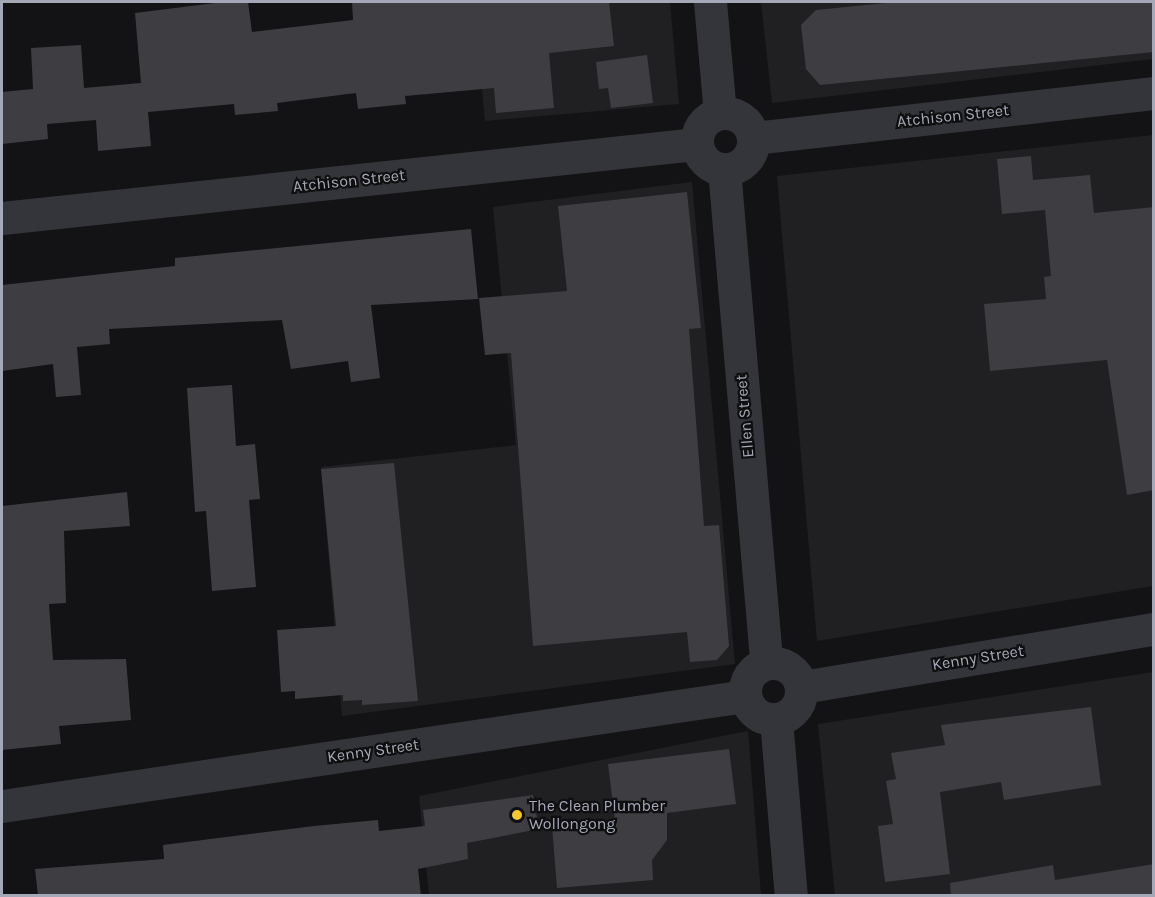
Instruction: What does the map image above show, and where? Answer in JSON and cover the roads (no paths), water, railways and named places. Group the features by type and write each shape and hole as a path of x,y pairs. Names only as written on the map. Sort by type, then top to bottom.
{"street":[{"path":"710,2 720,113"},
{"name":"Atchison Street","path":"753,138 1154,93"},
{"path":"720,113 743,119 753,138 745,161 724,169 703,158 697,144 703,124 720,113"},
{"name":"Atchison Street","path":"2,218 697,144"},
{"name":"Ellen Street","path":"724,169 766,663"},
{"name":"Kenny Street","path":"802,687 1154,629"},
{"path":"766,663 785,664 802,687 793,712 776,719 758,716 745,696 750,674 766,663"},
{"name":"Kenny Street","path":"2,806 745,696"},
{"path":"776,719 791,896"}],"place":[{"name":"The Clean Plumber Wollongong","path":"517,815"}]}
